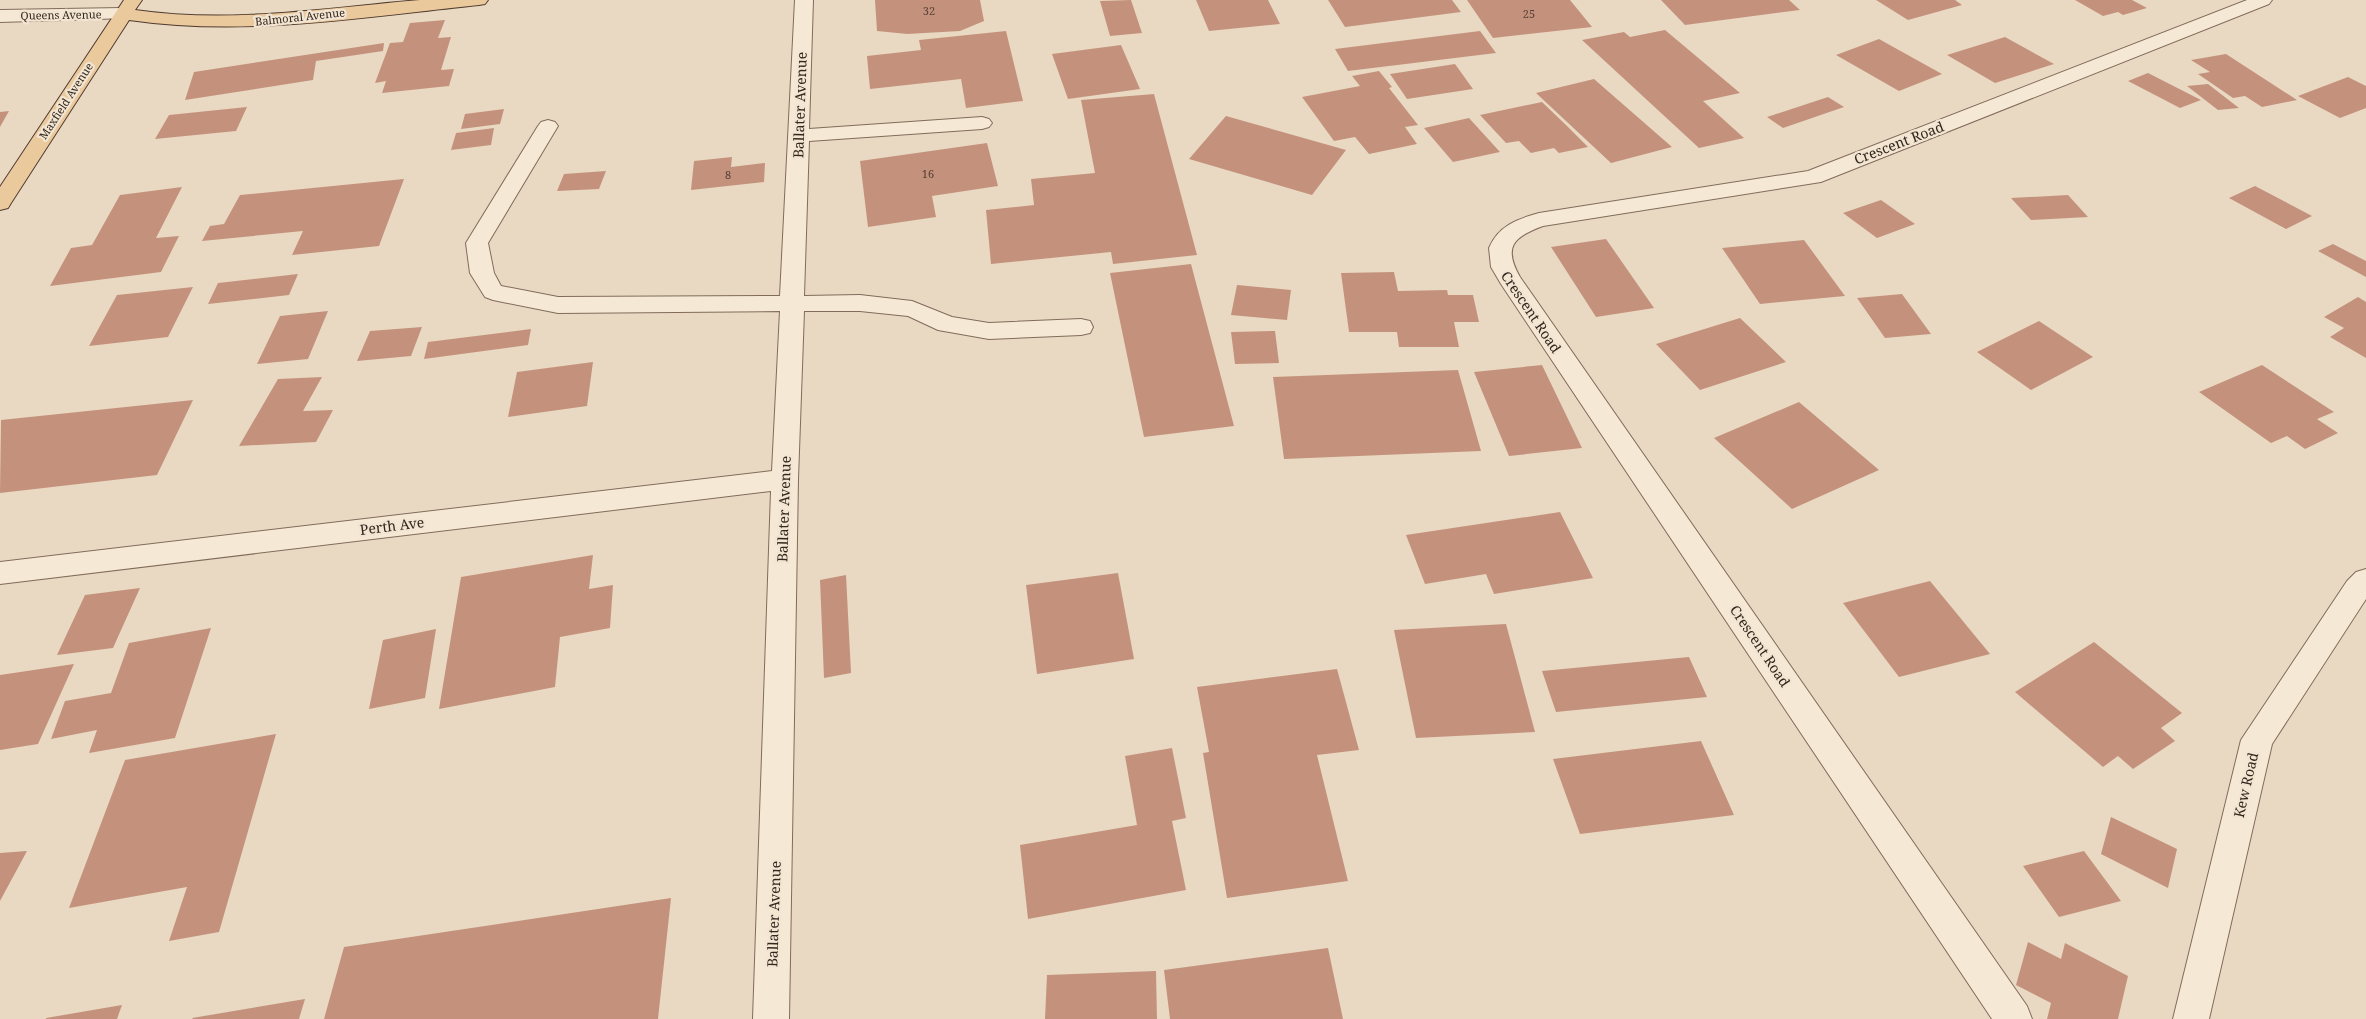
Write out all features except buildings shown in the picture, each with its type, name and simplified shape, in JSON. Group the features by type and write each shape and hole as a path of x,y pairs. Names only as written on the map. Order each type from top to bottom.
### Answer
{"main road":[{"name":"Balmoral Avenue","path":"127,7 164,20 249,22 479,0"},
{"name":"Maxfield Avenue","path":"0,203 127,7"}],"street":[{"name":"Ballater Avenue","path":"771,1019 785,479 804,0"},
{"name":"Crescent Road","path":"2014,1019 1509,280 1500,264 1499,249 1505,236 1520,226 1539,220 1813,177 2263,0"},
{"name":"Queens Avenue","path":"0,16 127,7"},
{"path":"799,136 982,123"},
{"path":"548,126 477,243 482,273 493,292 558,305 791,305 860,303 912,309 947,324 989,331 1081,327"},
{"name":"Perth Ave","path":"0,573 785,479"},
{"name":"Kew Road","path":"2191,1019 2257,740 2356,590 2366,580"}]}
